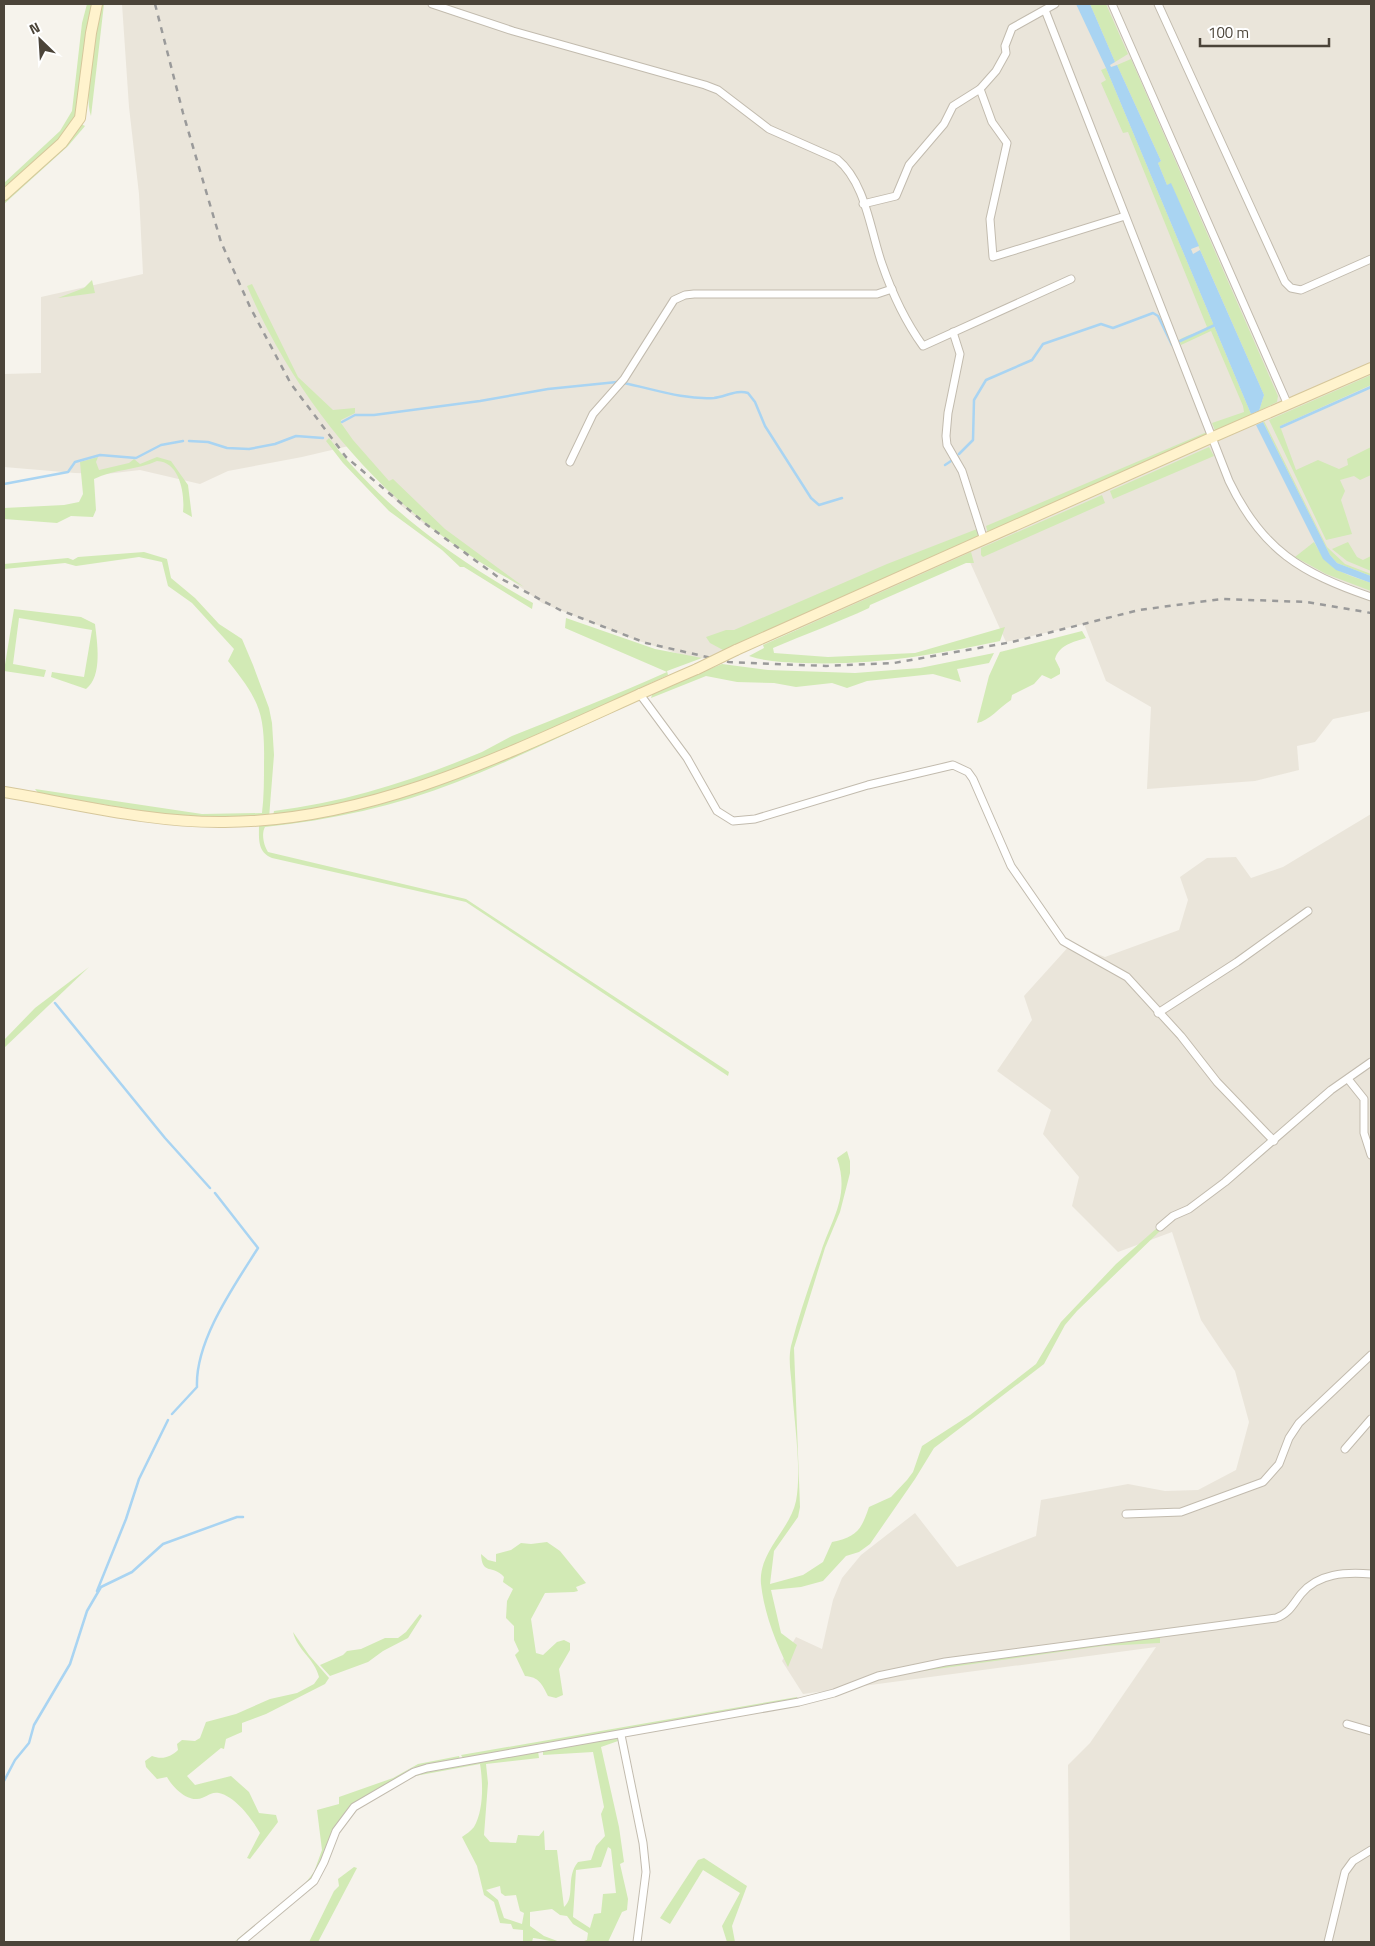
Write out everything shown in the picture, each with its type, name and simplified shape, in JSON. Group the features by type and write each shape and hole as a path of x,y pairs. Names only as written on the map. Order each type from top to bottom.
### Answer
{"main road":[{"path":"4,195 62,143 80,118 91,33 97,4"},
{"path":"4,792 157,818 225,822 272,821 297,817 349,807 431,783 697,668 1371,368"}],"street":[{"path":"432,4 513,31 718,90 769,129 837,159 852,176 863,204 882,266 907,324 922,346 1071,278"},
{"path":"863,204 896,196 909,165 944,124 953,106 980,89 996,71 1006,53 1005,46 1012,28 1055,4"},
{"path":"1112,4 1288,405"},
{"path":"1158,4 1285,282 1291,288 1301,290 1371,259"},
{"path":"1045,10 1230,481 1245,511 1283,555 1324,580 1371,597"},
{"path":"980,89 992,122 1007,143 990,219 993,257 1125,216"},
{"path":"570,462 593,414 619,386 674,300 694,294 877,294 892,289"},
{"path":"953,332 960,354 948,413 947,445 962,470 984,540"},
{"path":"639,693 688,758 717,811 733,821 755,819 868,785 939,768 953,765 961,768 973,778 1011,866 1063,941 1118,970 1127,977 1181,1036 1217,1082 1274,1141"},
{"path":"1158,1013 1237,962 1308,911"},
{"path":"1160,1227 1173,1216 1189,1209 1225,1182 1332,1090 1371,1062"},
{"path":"1348,1079 1364,1099 1364,1133 1371,1155"},
{"path":"1126,1514 1181,1512 1263,1482 1279,1464 1289,1438 1299,1423 1371,1355"},
{"path":"1345,1449 1371,1419"},
{"path":"241,1942 314,1881 324,1862 336,1830 345,1816 363,1801 414,1772 426,1768 799,1702 834,1693 878,1676 945,1662 1276,1618 1290,1610 1304,1591 1316,1580 1346,1574 1371,1574"},
{"path":"1347,1724 1371,1731"},
{"path":"621,1735 643,1843 646,1872 637,1942"},
{"path":"1328,1942 1345,1872 1353,1861 1371,1850"}],"shaded area":[{"path":"122,4 1371,4 1371,711 1333,719 1315,742 1297,746 1299,770 1255,781 1147,789 1151,707 1106,681 1084,624 1006,642 969,560 739,653 715,660 685,656 633,639 542,603 470,550 427,526 399,504 369,470 353,445 228,471 200,484 140,470 106,474 4,467 4,374 41,373 41,297 143,274 139,194 129,107"},
{"path":"1371,814 1371,1942 1070,1942 1068,1765 1090,1743 1156,1647 803,1694 782,1661 796,1637 822,1649 833,1600 842,1578 861,1555 915,1513 957,1567 1036,1536 1041,1500 1128,1484 1165,1491 1198,1490 1236,1470 1249,1422 1235,1371 1201,1320 1172,1232 1118,1252 1072,1206 1079,1177 1043,1134 1051,1110 997,1071 1032,1020 1024,996 1071,944 1105,957 1179,930 1188,900 1180,877 1207,858 1236,857 1251,878 1283,867"}],"green space":[{"path":"87,4 92,4 79,108 72,128 4,190 4,183 60,131 72,111 82,23"},
{"path":"101,4 104,4 91,116 88,92 89,77"},
{"path":"1090,4 1106,4 1128,54 1115,62"},
{"path":"1131,59 1278,396 1277,402 1259,411 1264,395 1171,184 1167,185 1158,163 1161,161 1117,65"},
{"path":"1106,68 1251,414 1251,418 1216,433 1212,423 1244,412 1243,406 1211,331 1181,345 1179,340 1207,327 1128,132 1123,133 1101,83 1106,80 1101,70"},
{"path":"81,124 85,126 68,146 4,204 4,199"},
{"path":"92,280 95,293 58,298 84,288"},
{"path":"252,284 298,377 333,410 355,408 355,413 341,420 341,423 353,440 389,481 393,479 445,529 524,587 478,561 436,531 396,498 359,461 326,421 296,378 270,333 247,286"},
{"path":"1371,375 1371,385 1280,426 1296,470 1318,460 1339,469 1348,465 1347,459 1371,447 1371,475 1360,480 1354,476 1340,480 1345,491 1341,500 1352,534 1326,540 1269,420"},
{"path":"1264,421 1327,547 1345,564 1371,574 1371,576 1337,563 1330,555"},
{"path":"1207,432 1209,436 988,534 986,526"},
{"path":"329,438 373,487 422,531 449,551 533,603 532,609 464,567 460,567 442,550 389,511 343,463 326,441"},
{"path":"1209,447 1214,456 1113,499 1110,491"},
{"path":"98,457 96,462 99,470 129,463 134,459 140,464 157,457 171,461 188,485 192,517 183,512 182,488 176,473 165,463 157,461 109,473 94,479 96,510 93,517 71,516 57,523 4,519 4,508 64,505 79,502 83,494 80,462"},
{"path":"1102,495 1105,503 983,557 981,555 981,548"},
{"path":"977,529 980,538 723,650 710,643 706,637 726,630 734,630 887,564"},
{"path":"1314,542 1325,560 1337,570 1371,583 1371,591 1326,574 1295,557"},
{"path":"1348,542 1357,557 1363,560 1371,556 1371,571 1347,561 1332,549"},
{"path":"144,552 167,559 171,578 195,598 219,624 242,639 269,708 272,723 274,755 269,818 218,819 168,815 39,794 35,789 202,814 262,813 264,746 258,708 247,686 228,661 234,649 192,603 168,586 162,562 139,557 76,566 65,563 4,569 4,564 68,558 73,560 78,557"},
{"path":"971,552 974,563 966,563 870,605 869,608 773,648 774,653 828,657 915,653 1005,627 1000,641 926,655 852,663 782,662 749,656 764,648 763,645"},
{"path":"14,609 81,617 95,624 98,649 97,667 95,676 86,689 51,677 52,672 84,677 92,630 19,618 13,664 46,670 44,677 4,671"},
{"path":"566,618 655,649 702,658 667,671 668,675 555,728 439,776 378,795 273,816 274,811 354,796 431,772 482,752 512,736 667,672 565,628"},
{"path":"1082,631 1086,638 1063,647 1057,654 1055,659 1060,669 1060,674 1051,679 1042,675 1034,684 1012,695 1011,700 990,717 977,723 989,676 1000,652"},
{"path":"994,653 989,663 957,669 961,682 933,674 867,681 847,688 832,683 796,687 774,683 737,682 706,676 651,698 653,692 722,664 768,670 855,673 920,668"},
{"path":"631,704 501,764 434,791 363,811 265,827 263,833 264,843 268,852 466,899 729,1072 728,1076 466,902 272,858 261,848 259,824 376,804 419,792 620,705"},
{"path":"89,967 4,1048 4,1040 35,1008"},
{"path":"847,1151 850,1161 850,1173 840,1212 825,1248 794,1348 800,1507 798,1517 774,1551 770,1584 803,1575 823,1562 832,1542 847,1538 856,1532 863,1522 869,1507 891,1497 907,1480 913,1472 922,1446 970,1415 1036,1364 1061,1322 1116,1264 1157,1228 1160,1231 1077,1311 1065,1325 1044,1364 934,1448 870,1544 859,1552 846,1556 823,1581 801,1587 771,1590 781,1633 797,1645 788,1667 767,1616 762,1595 761,1572 769,1551 793,1512 796,1501 798,1460 790,1351 805,1299 841,1195 842,1184 837,1158"},
{"path":"547,1542 560,1551 586,1583 576,1587 578,1591 574,1592 545,1593 531,1619 536,1653 543,1655 557,1642 564,1640 570,1643 570,1650 559,1669 563,1695 556,1698 548,1696 537,1680 525,1676 515,1655 519,1651 514,1640 514,1626 506,1618 507,1601 513,1589 503,1582 504,1577 500,1573 483,1565 481,1554 488,1560 496,1562 496,1554 511,1550 521,1543"},
{"path":"420,1614 422,1616 408,1638 383,1651 368,1662 330,1676 320,1665 343,1655 347,1651 361,1649 385,1638 398,1638 406,1632"},
{"path":"293,1632 309,1655 329,1678 325,1684 266,1714 242,1723 242,1732 226,1739 224,1749 221,1748 187,1776 195,1785 231,1776 249,1792 259,1813 276,1815 278,1822 250,1859 247,1858 260,1833 248,1815 237,1804 219,1793 213,1793 200,1799 192,1799 176,1788 167,1777 157,1779 146,1767 145,1761 152,1756 163,1758 172,1754 178,1750 177,1744 182,1740 195,1741 200,1738 206,1722 236,1714 270,1699 297,1693 314,1684 319,1677 317,1671 298,1644"},
{"path":"1160,1636 1160,1643 1103,1646 879,1677 945,1664"},
{"path":"797,1697 797,1701 463,1758 461,1755"},
{"path":"617,1738 618,1741 601,1747 619,1827 624,1862 620,1864 628,1899 627,1910 622,1912 608,1942 581,1942 587,1940 588,1933 573,1924 567,1916 560,1915 552,1909 530,1912 530,1926 544,1936 560,1942 533,1938 532,1942 523,1942 523,1930 513,1929 511,1924 500,1923 494,1902 484,1895 477,1866 462,1837 474,1827 480,1813 482,1779 480,1764 415,1776 415,1773 538,1751 539,1758 486,1764 488,1783 484,1835 490,1842 516,1843 518,1835 539,1836 544,1830 545,1850 557,1850 564,1907 568,1903 574,1868 578,1862 591,1860 596,1846 605,1836 601,1814 604,1807 593,1752 543,1755 543,1750","holes":["608,1847 611,1849 616,1893 603,1894 601,1913 594,1914 590,1928 573,1917 576,1870 601,1867","500,1886 501,1893 505,1896 516,1895 520,1911 524,1913 522,1924 504,1918 498,1900 486,1890"]},
{"path":"459,1756 460,1759 412,1768 349,1808 332,1832 315,1875 309,1882 242,1938 234,1942 304,1885 314,1872 322,1850 317,1810 339,1804 339,1797 393,1778 418,1764"},
{"path":"704,1858 747,1886 732,1926 735,1942 727,1942 722,1926 740,1893 703,1870 670,1924 660,1918 698,1860"},
{"path":"354,1867 357,1868 318,1942 309,1942 334,1891 339,1886 338,1879"}],"water":[{"path":"1076,4 1090,4 1115,62 1110,65 1111,67 1117,65 1161,161 1158,163 1167,185 1171,183 1199,246 1191,249 1193,254 1200,250 1264,395 1259,411 1251,414 1106,68"},
{"path":"1263,422 1330,555 1337,563 1371,576 1371,583 1336,570 1323,559 1256,425"}],"waterway":[{"path":"959,454 973,440 974,400 986,380 1032,360 1043,344 1101,324 1113,328 1153,313 1158,316 1172,345"},
{"path":"1180,341 1215,325"},
{"path":"342,422 355,415 374,415 480,401 548,389 617,382"},
{"path":"624,383 669,394 703,398 748,393 755,402 765,426 811,498 819,505 842,498"},
{"path":"1281,427 1371,387"},
{"path":"189,441 208,442 227,448 249,449 275,444 296,436 323,438"},
{"path":"4,484 68,472 75,462 100,455 136,458 161,445 183,441"},
{"path":"945,465 951,461"},
{"path":"55,1003 165,1138 210,1188"},
{"path":"172,1414 197,1387 198,1369 209,1333 218,1314 258,1248 215,1193"},
{"path":"97,1591 126,1519 139,1479 168,1420"},
{"path":"4,1781 15,1760 29,1743 34,1725 70,1664 87,1611 101,1587 132,1572 163,1544 237,1517 243,1517"}],"railway":[{"path":"155,4 183,113 221,242 250,307 291,384 346,457 427,525 498,577 560,610 646,643 729,662 826,666 894,663 1012,642 1139,610 1222,599 1307,602 1371,613"}]}
